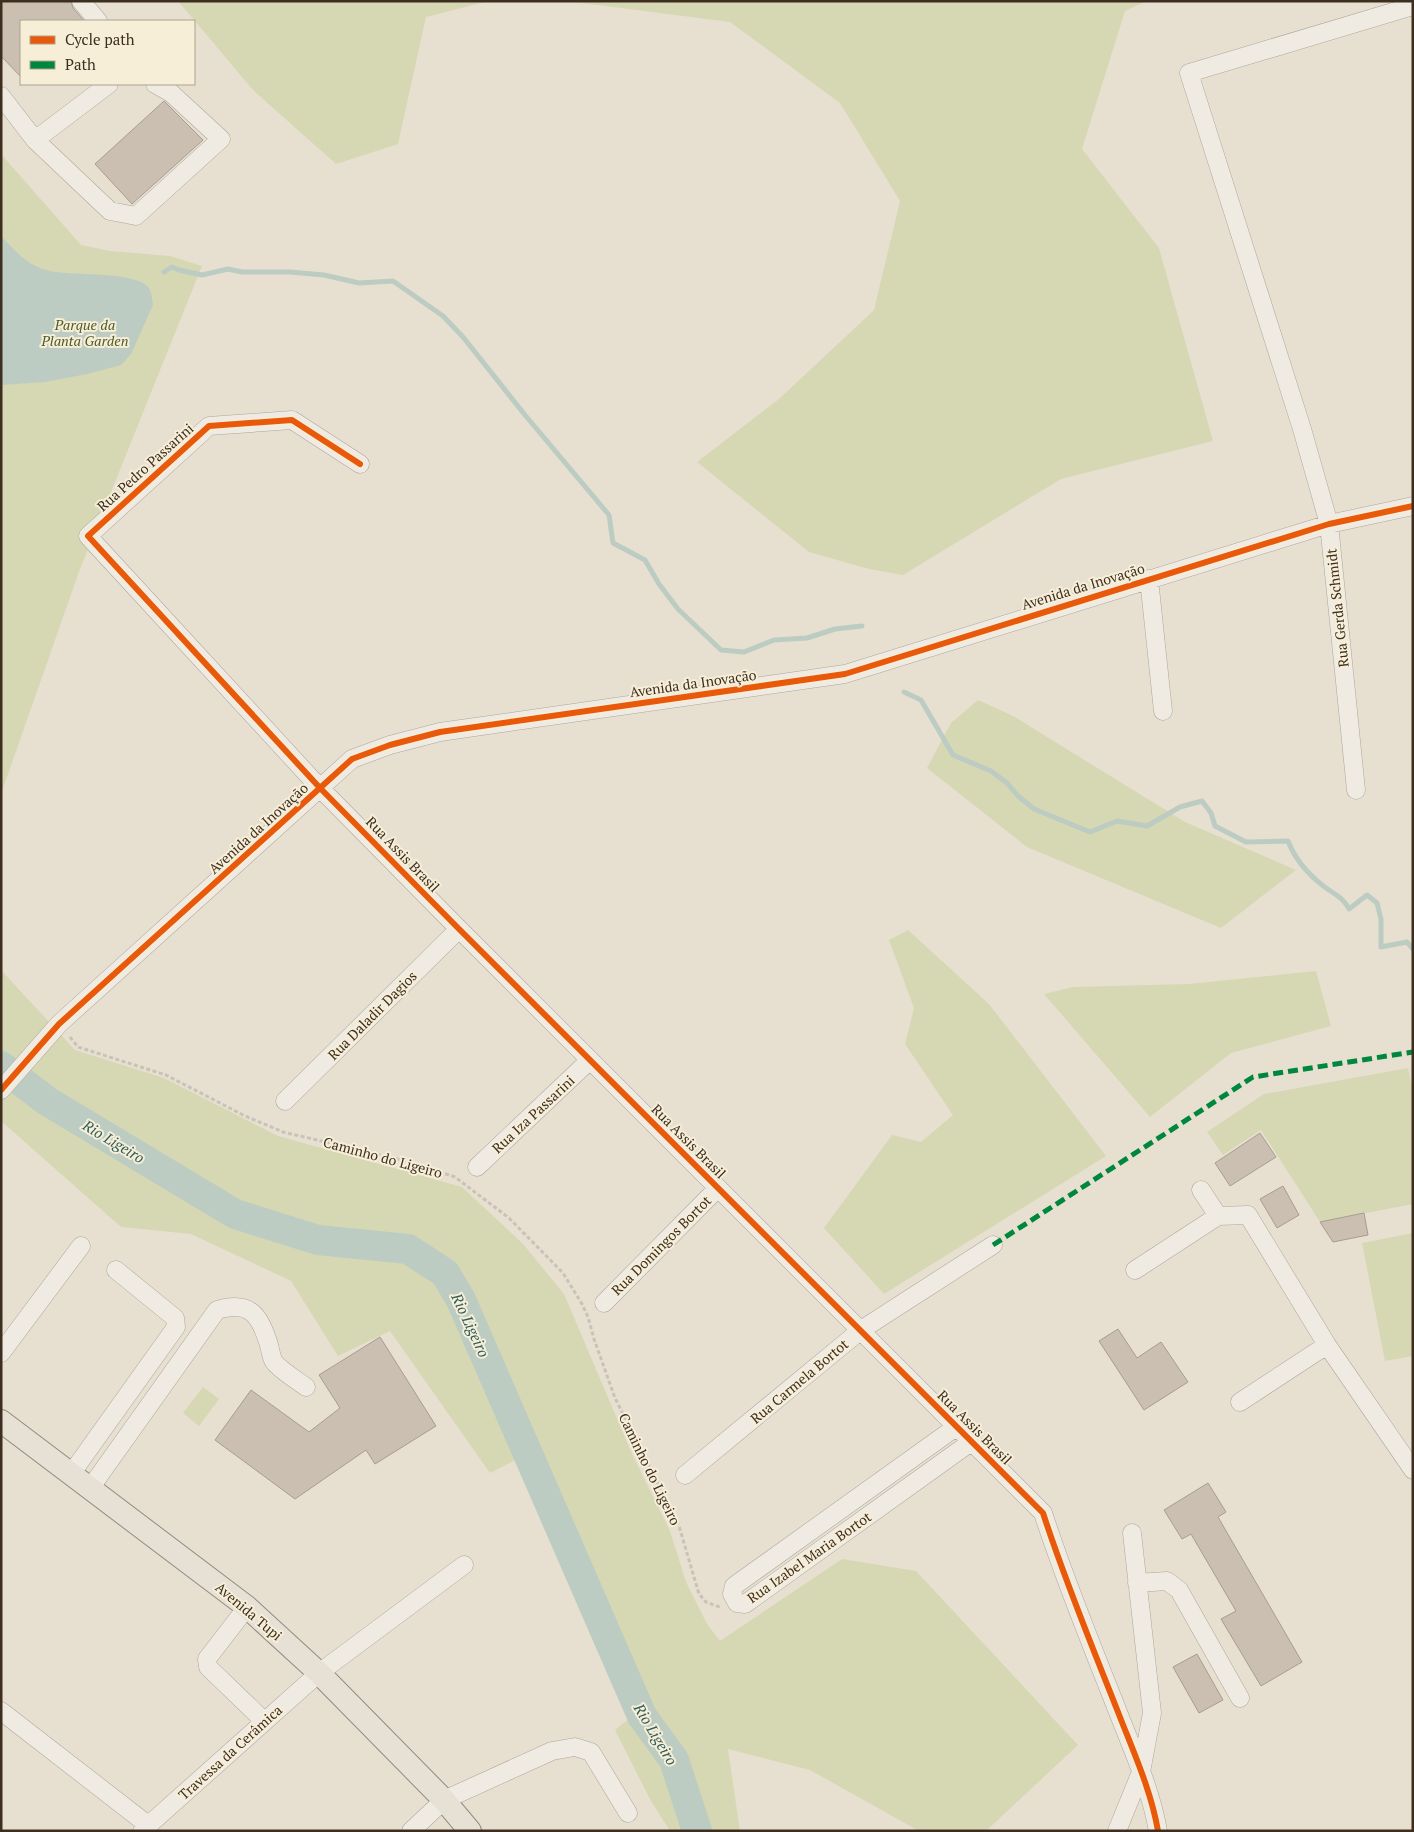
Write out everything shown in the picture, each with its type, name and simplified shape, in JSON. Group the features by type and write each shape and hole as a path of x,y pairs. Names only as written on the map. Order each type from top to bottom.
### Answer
{"main road":[{"name":"Avenida Tupi","path":"1,1420 247,1608 319,1673 444,1800 470,1831"}],"street":[{"path":"81,1 97,20"},
{"name":"Rua Gerda Schmidt","path":"1356,790 1329,524 1302,429 1189,73 1413,6"},
{"path":"35,140 108,85"},
{"path":"1,96 35,140 110,211 136,216 221,139 171,93 157,85"},
{"name":"Rua Pedro Passarini","path":"88,536 209,426 292,420 360,464"},
{"name":"Avenida da Inovação","path":"1,1090 60,1024 352,759 440,732 846,674 1329,524 1413,506"},
{"name":"Rua Assis Brasil","path":"88,536 320,788 458,929 1043,1514 1057,1556 1141,1772 1156,1816 1158,1831"},
{"path":"1149,579 1164,711"},
{"name":"Rua Daladir Dagios","path":"285,1101 458,929"},
{"name":"Rua Iza Passarini","path":"477,1168 590,1060"},
{"name":"Rua Domingos Bortot","path":"604,1303 718,1188"},
{"path":"1201,1190 1218,1216"},
{"path":"1135,1270 1218,1216 1248,1215 1327,1344 1413,1470"},
{"name":"Rua Carmela Bortot","path":"686,1475 860,1330 994,1245"},
{"path":"1,1353 80,1246"},
{"path":"71,1474 176,1327 175,1318 116,1270"},
{"path":"91,1487 217,1310 230,1306 252,1311 259,1318 265,1331 274,1361 306,1387"},
{"path":"1240,1402 1327,1344"},
{"name":"Rua Izabel Maria Bortot","path":"956,1427 734,1586 732,1594 737,1603 745,1604 971,1442"},
{"name":"Rua Assis Brasil","path":"1132,1533 1152,1713 1141,1772"},
{"name":"Travessa da Cerâmica","path":"145,1828 319,1673 464,1566"},
{"path":"1137,1582 1167,1581 1179,1590 1240,1698"},
{"path":"247,1608 207,1659 208,1667 264,1721"},
{"path":"1,1711 145,1828"},
{"path":"411,1831 444,1800 552,1751 576,1747 591,1752 628,1813"},
{"path":"1117,1831 1141,1772"}],"green space":[{"path":"178,1 489,1 426,17 398,144 336,164 253,90"},
{"path":"566,1 1147,1 1125,11 1082,149 1159,248 1213,441 1061,479 903,575 869,569 809,552 697,462 779,399 874,310 900,201 840,103 730,22"},
{"name":"Parque da Planta Garden","path":"1,154 81,245 110,251 170,256 202,266 80,569 1,794"},
{"path":"978,700 1013,716 1185,822 1296,870 1221,928 1027,847 927,768 951,723"},
{"path":"908,930 989,1004 1106,1156 884,1294 824,1228 892,1135 921,1142 953,1115 905,1044 914,1008 889,940"},
{"path":"1,970 75,1050 164,1078 278,1136 462,1187 523,1244 564,1294 632,1454 670,1531 686,1582 707,1624 720,1641 842,1559 916,1571 1078,1745 986,1831 919,1831 810,1770 728,1749 740,1831 670,1831 651,1801 615,1730 635,1714 521,1457 490,1473 390,1331 338,1356 291,1281 191,1234 121,1227 1,1121"},
{"path":"1316,971 1331,1026 1231,1053 1150,1117 1044,994 1073,987 1189,984"},
{"path":"1408,1068 1413,1092 1413,1204 1320,1222 1261,1130 1223,1155 1207,1132 1264,1094"},
{"path":"1413,1233 1413,1356 1385,1361 1362,1243"},
{"path":"203,1387 219,1399 199,1426 183,1413"}],"shaded area":[{"path":"1,236 21,256 39,268 56,272 129,278 148,287 153,305 131,354 121,365 45,382 1,385"}],"building":[{"path":"1,1 71,1 73,8 83,20 20,20 20,76 1,56"},
{"path":"164,101 203,140 132,204 95,164"},
{"path":"1260,1133 1276,1157 1230,1186 1215,1163"},
{"path":"1283,1186 1299,1215 1277,1228 1260,1199"},
{"path":"1364,1213 1368,1235 1333,1242 1320,1222"},
{"path":"1118,1329 1137,1358 1161,1342 1188,1382 1144,1410 1099,1341"},
{"path":"380,1337 436,1426 375,1464 366,1450 295,1499 215,1440 251,1390 309,1432 340,1408 319,1375"},
{"path":"1208,1483 1226,1512 1218,1517 1302,1662 1261,1686 1221,1619 1236,1611 1191,1534 1182,1539 1164,1510"},
{"path":"1197,1654 1223,1700 1199,1713 1173,1667"}],"waterway":[{"path":"164,272 172,267 202,275 228,269 242,272 290,272 324,275 359,283 393,281 443,316 463,337 525,415 609,515 613,543 645,560 659,584 678,609 721,650 744,652 774,640 807,638 835,629 862,626"},
{"path":"904,692 921,700 953,755 991,771 1007,783 1018,796 1034,809 1090,832 1117,821 1147,826 1180,807 1202,801 1211,813 1215,826 1246,842 1288,841 1294,854 1306,871 1340,898 1349,909 1367,895 1377,903 1381,919 1381,947 1407,942 1413,949"},
{"name":"Rio Ligeiro","path":"1,1066 47,1101 235,1214 318,1240 408,1249 445,1273 461,1300 642,1716 674,1760 697,1831"}],"marked path":[{"path":"993,1245 1253,1077 1413,1052"}],"cycle path":[{"path":"360,464 292,420 209,426 88,536 320,788 1043,1513 1141,1771 1158,1831"},
{"path":"1,1090 59,1024 352,759 390,745 440,732 845,674 1329,524 1413,506"}]}
